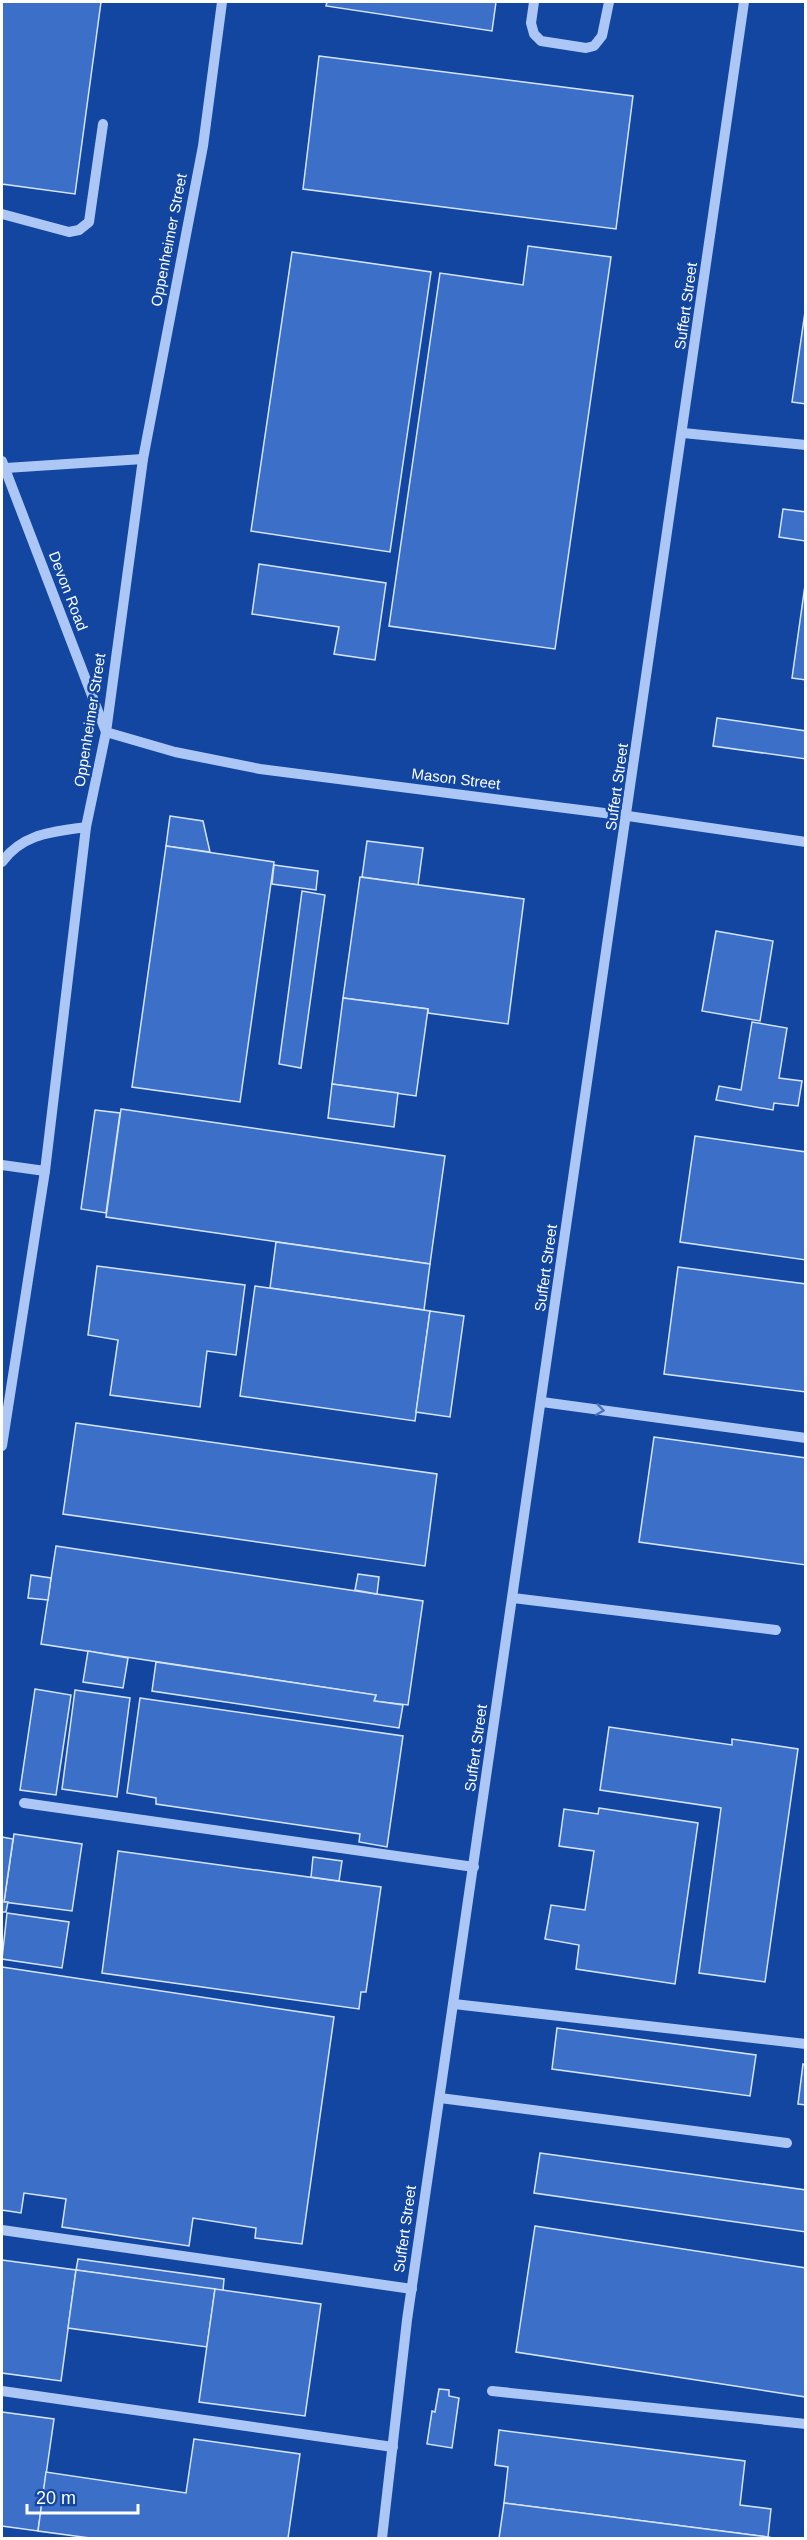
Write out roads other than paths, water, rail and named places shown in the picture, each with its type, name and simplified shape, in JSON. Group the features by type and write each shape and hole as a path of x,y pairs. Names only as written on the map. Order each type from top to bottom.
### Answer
{"street":[{"name":"Oppenheimer Street","path":"2,1446 45,1171 87,827 106,732 143,459 202,146 222,2"},
{"path":"534,2 531,24 534,34 541,41 586,48 594,46 602,36 609,2"},
{"name":"Suffert Street","path":"382,2538 412,2289 628,816 744,2"},
{"path":"2,214 69,232 79,230 89,222 103,124"},
{"path":"683,433 806,445"},
{"path":"4,465 143,459"},
{"name":"Devon Road","path":"4,465 106,732"},
{"name":"Mason Street","path":"106,732 175,752 260,769 628,816 806,842"},
{"path":"2,862 9,852 21,842 40,833 87,827"},
{"path":"2,1165 45,1171"},
{"path":"542,1402 806,1438"},
{"path":"513,1598 776,1630"},
{"path":"24,1803 474,1867"},
{"path":"454,2004 806,2044"},
{"path":"440,2098 787,2143"},
{"path":"2,2230 412,2289"},
{"path":"2,2391 393,2447"},
{"path":"492,2391 806,2424"}]}
